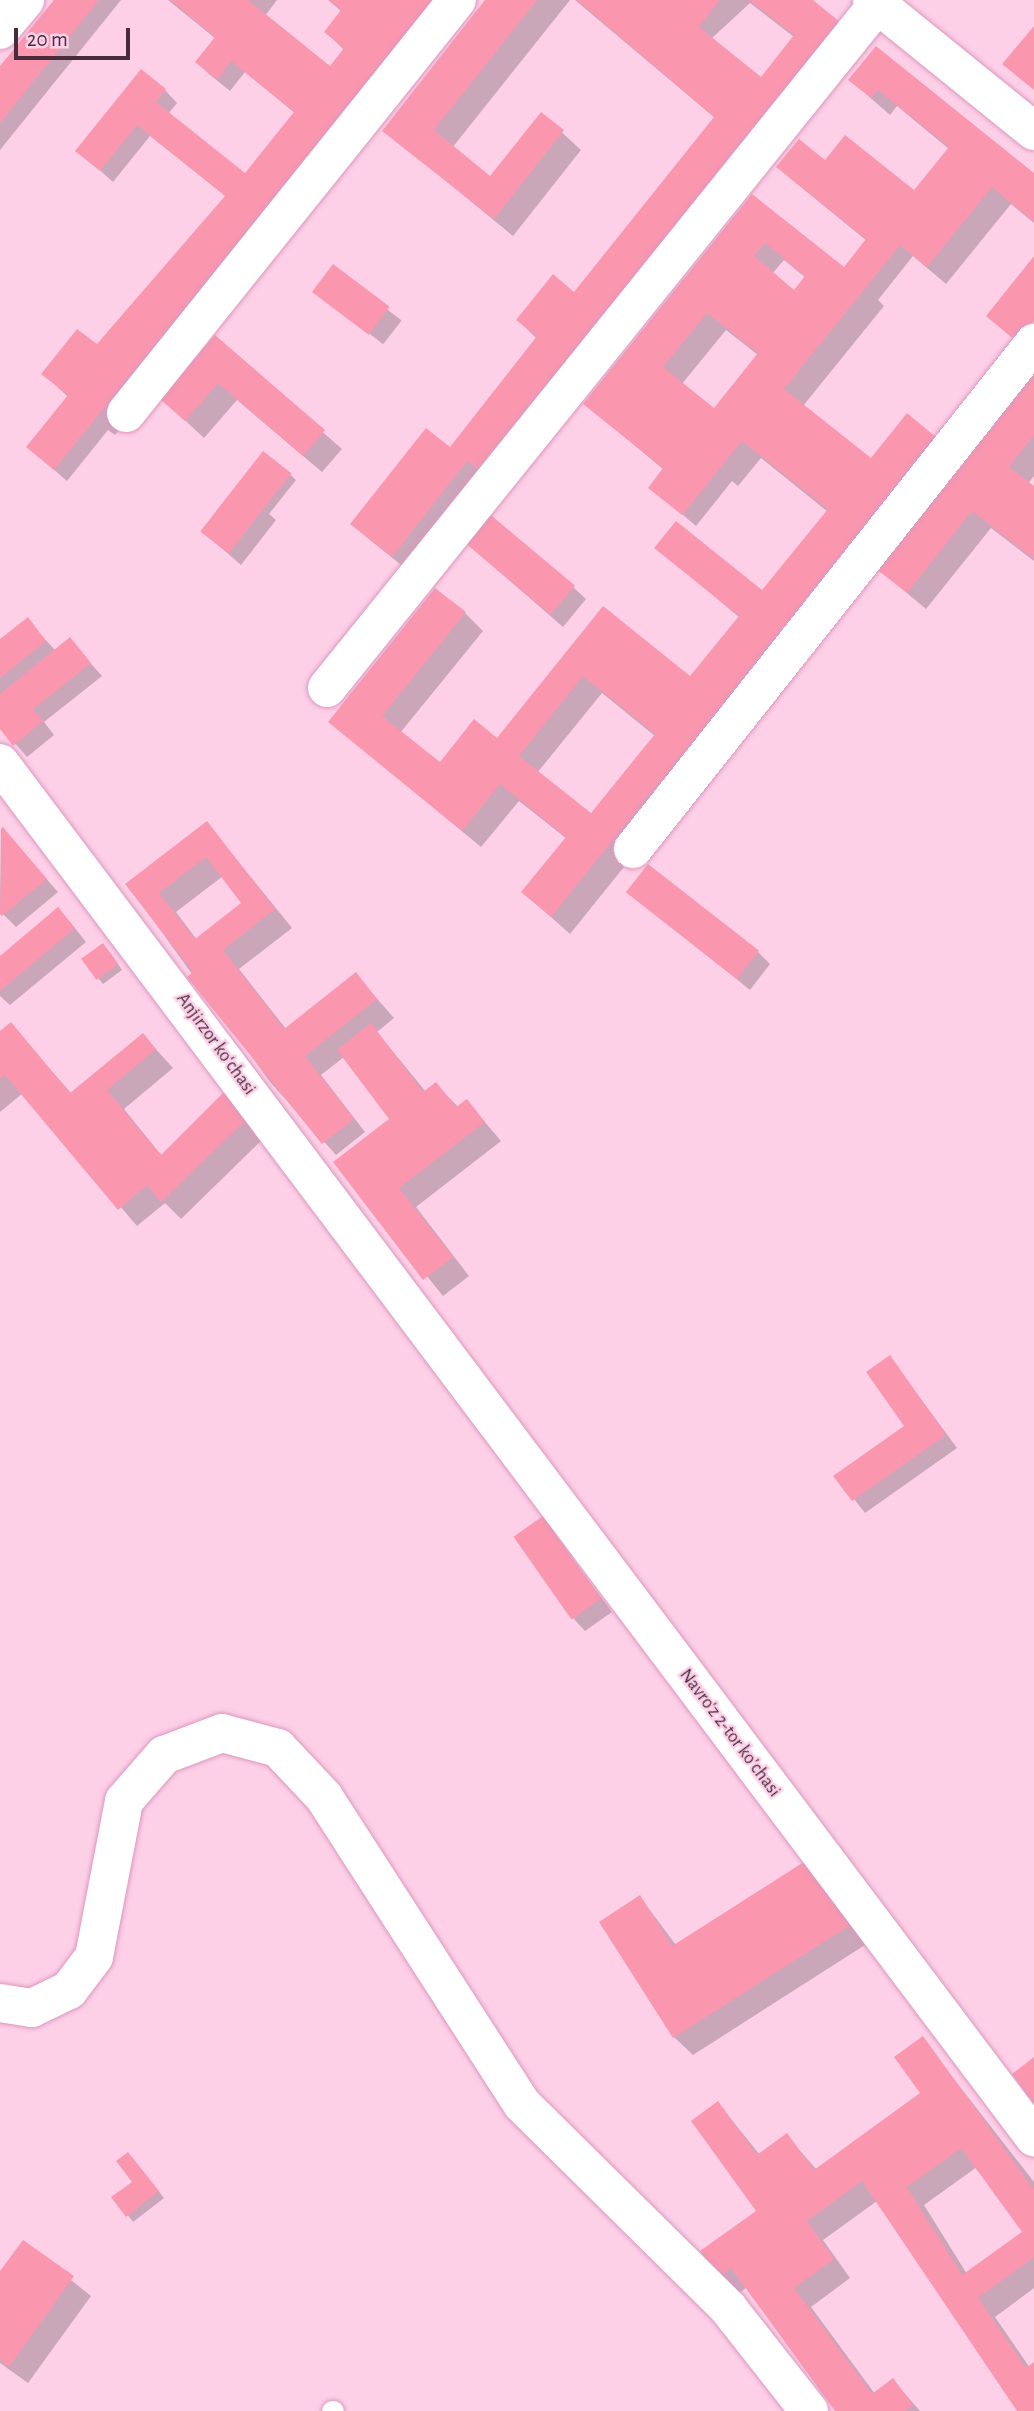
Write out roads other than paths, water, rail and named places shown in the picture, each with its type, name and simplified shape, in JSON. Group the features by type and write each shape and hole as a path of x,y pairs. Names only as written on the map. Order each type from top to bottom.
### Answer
{"street":[{"path":"0,30 25,0"},
{"path":"126,413 457,0"},
{"path":"327,688 877,1 1034,131"},
{"path":"633,849 1034,343"},
{"name":"Anjirzor koʻchasi","path":"0,763 185,1000 426,1329 1034,2137"},
{"path":"0,2003 32,2007 69,1990 94,1957 124,1801 164,1755 222,1733 278,1748 324,1797 522,2104 728,2308 809,2411"}]}
